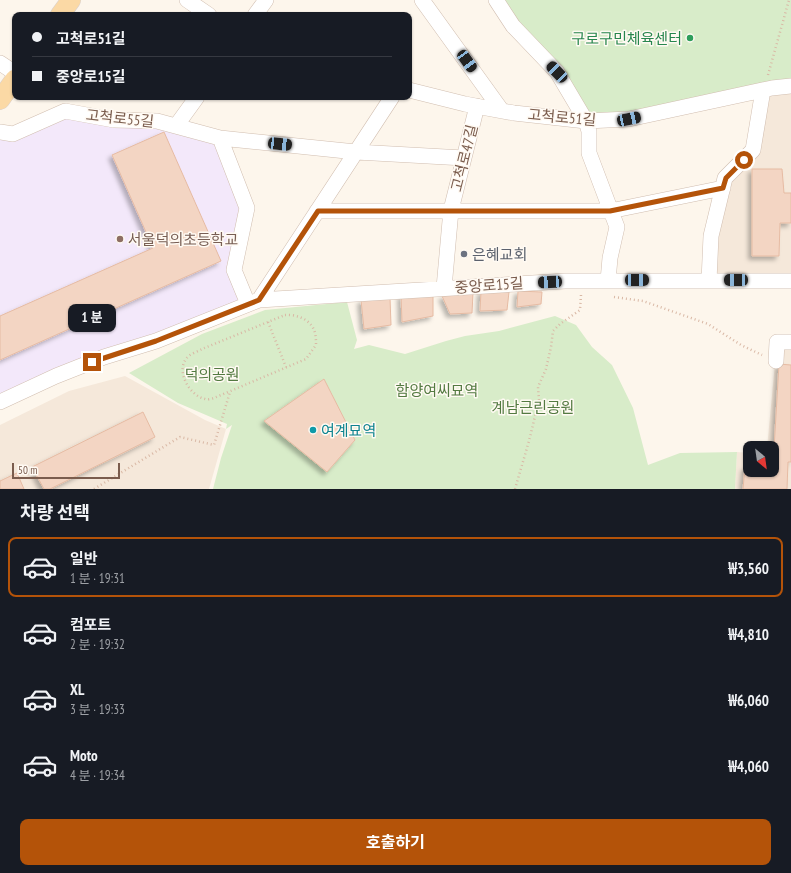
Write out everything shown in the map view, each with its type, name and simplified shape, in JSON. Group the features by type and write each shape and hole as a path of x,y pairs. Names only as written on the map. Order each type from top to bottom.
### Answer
{"main road":[{"path":"62,12 71,0"},
{"path":"0,100 12,83"}],"street":[{"path":"187,0 205,12"},
{"path":"257,12 266,0"},
{"path":"422,0 502,111"},
{"path":"496,0 513,26 557,72 586,121 589,131 589,154 617,227 610,258 608,280"},
{"path":"0,63 12,71"},
{"name":"고척로51길","path":"412,91 502,111 586,121 629,119 763,90 791,86"},
{"path":"709,280 711,236 723,188 726,178 753,150 763,90"},
{"path":"176,126 195,100"},
{"path":"220,138 247,208 234,270 254,302 318,211 390,100"},
{"name":"고척로47길","path":"444,288 451,210 477,106"},
{"name":"고척로55길","path":"0,132 13,134 65,111 114,120 157,121 220,138 356,152 464,158"},
{"name":"고척로47길","path":"318,211 610,211 723,188"},
{"name":"중앙로15길","path":"0,402 63,373 104,357 156,341 254,302 444,288 582,280 791,281"},
{"path":"776,361 777,342 791,342"}],"path":[{"path":"763,90 789,0"},
{"path":"515,489 539,400 538,387 546,369 552,347 553,331 560,324 580,310 582,280"},
{"path":"612,296 642,301 708,324 741,345 776,361"},
{"path":"291,314 302,318 308,321 315,332 316,346 306,358 214,398 205,399 190,390 183,371 185,360 189,356 202,349 268,322 291,314"},
{"path":"268,322 286,367"},
{"path":"94,489 180,437 214,445 231,391"}],"shaded area":[{"path":"791,86 791,281 709,281 725,178 753,150 763,90"},
{"name":"서울덕의초등학교","path":"65,111 220,138 247,208 234,270 248,304 0,402 0,135"},
{"path":"777,342 791,342 791,489 735,489 737,452 743,452 743,477 779,477 779,441 768,441"},
{"path":"125,376 205,420 226,429 209,489 0,489 0,425 69,391"}],"green space":[{"path":"496,0 791,0 791,86 586,121"},
{"name":"계남근린공원","path":"347,302 357,340 354,349 369,345 405,354 465,336 499,331 555,316 576,325 592,347 612,365 633,408 648,465 680,453 737,452 735,489 213,489 232,425 226,429 227,424 178,403 129,373 202,334 265,310"}],"building":[{"path":"164,132 221,261 0,360 0,316 153,248 112,155"},
{"path":"752,169 782,169 784,193 791,193 791,223 780,223 779,256 752,256"},
{"path":"481,291 509,292 507,310 480,311"},
{"path":"518,291 542,292 541,304 517,307"},
{"path":"473,293 472,313 450,314 442,296"},
{"path":"401,295 433,296 433,316 402,322"},
{"path":"390,298 391,325 364,329 361,300"},
{"path":"779,364 791,365 791,462 788,462 787,489 743,489 744,477 779,477 779,441 774,441"},
{"name":"여계묘역","path":"324,379 355,440 327,472 264,421"},
{"path":"143,412 155,437 50,489 44,489 32,467"},
{"path":"17,473 24,489 0,489 0,481"}],"place":[{"name":"구로구민체육센터","path":"690,38"},
{"name":"서울덕의초등학교","path":"120,239"},
{"name":"은혜교회","path":"464,254"},
{"name":"여계묘역","path":"313,430"}],"route":[{"path":"92,362 156,341 259,300 318,211 610,211 723,188 726,178 744,160"}],"park label":[{"name":"덕의공원","path":"212,374"},
{"name":"함양여씨묘역","path":"437,390"}]}
